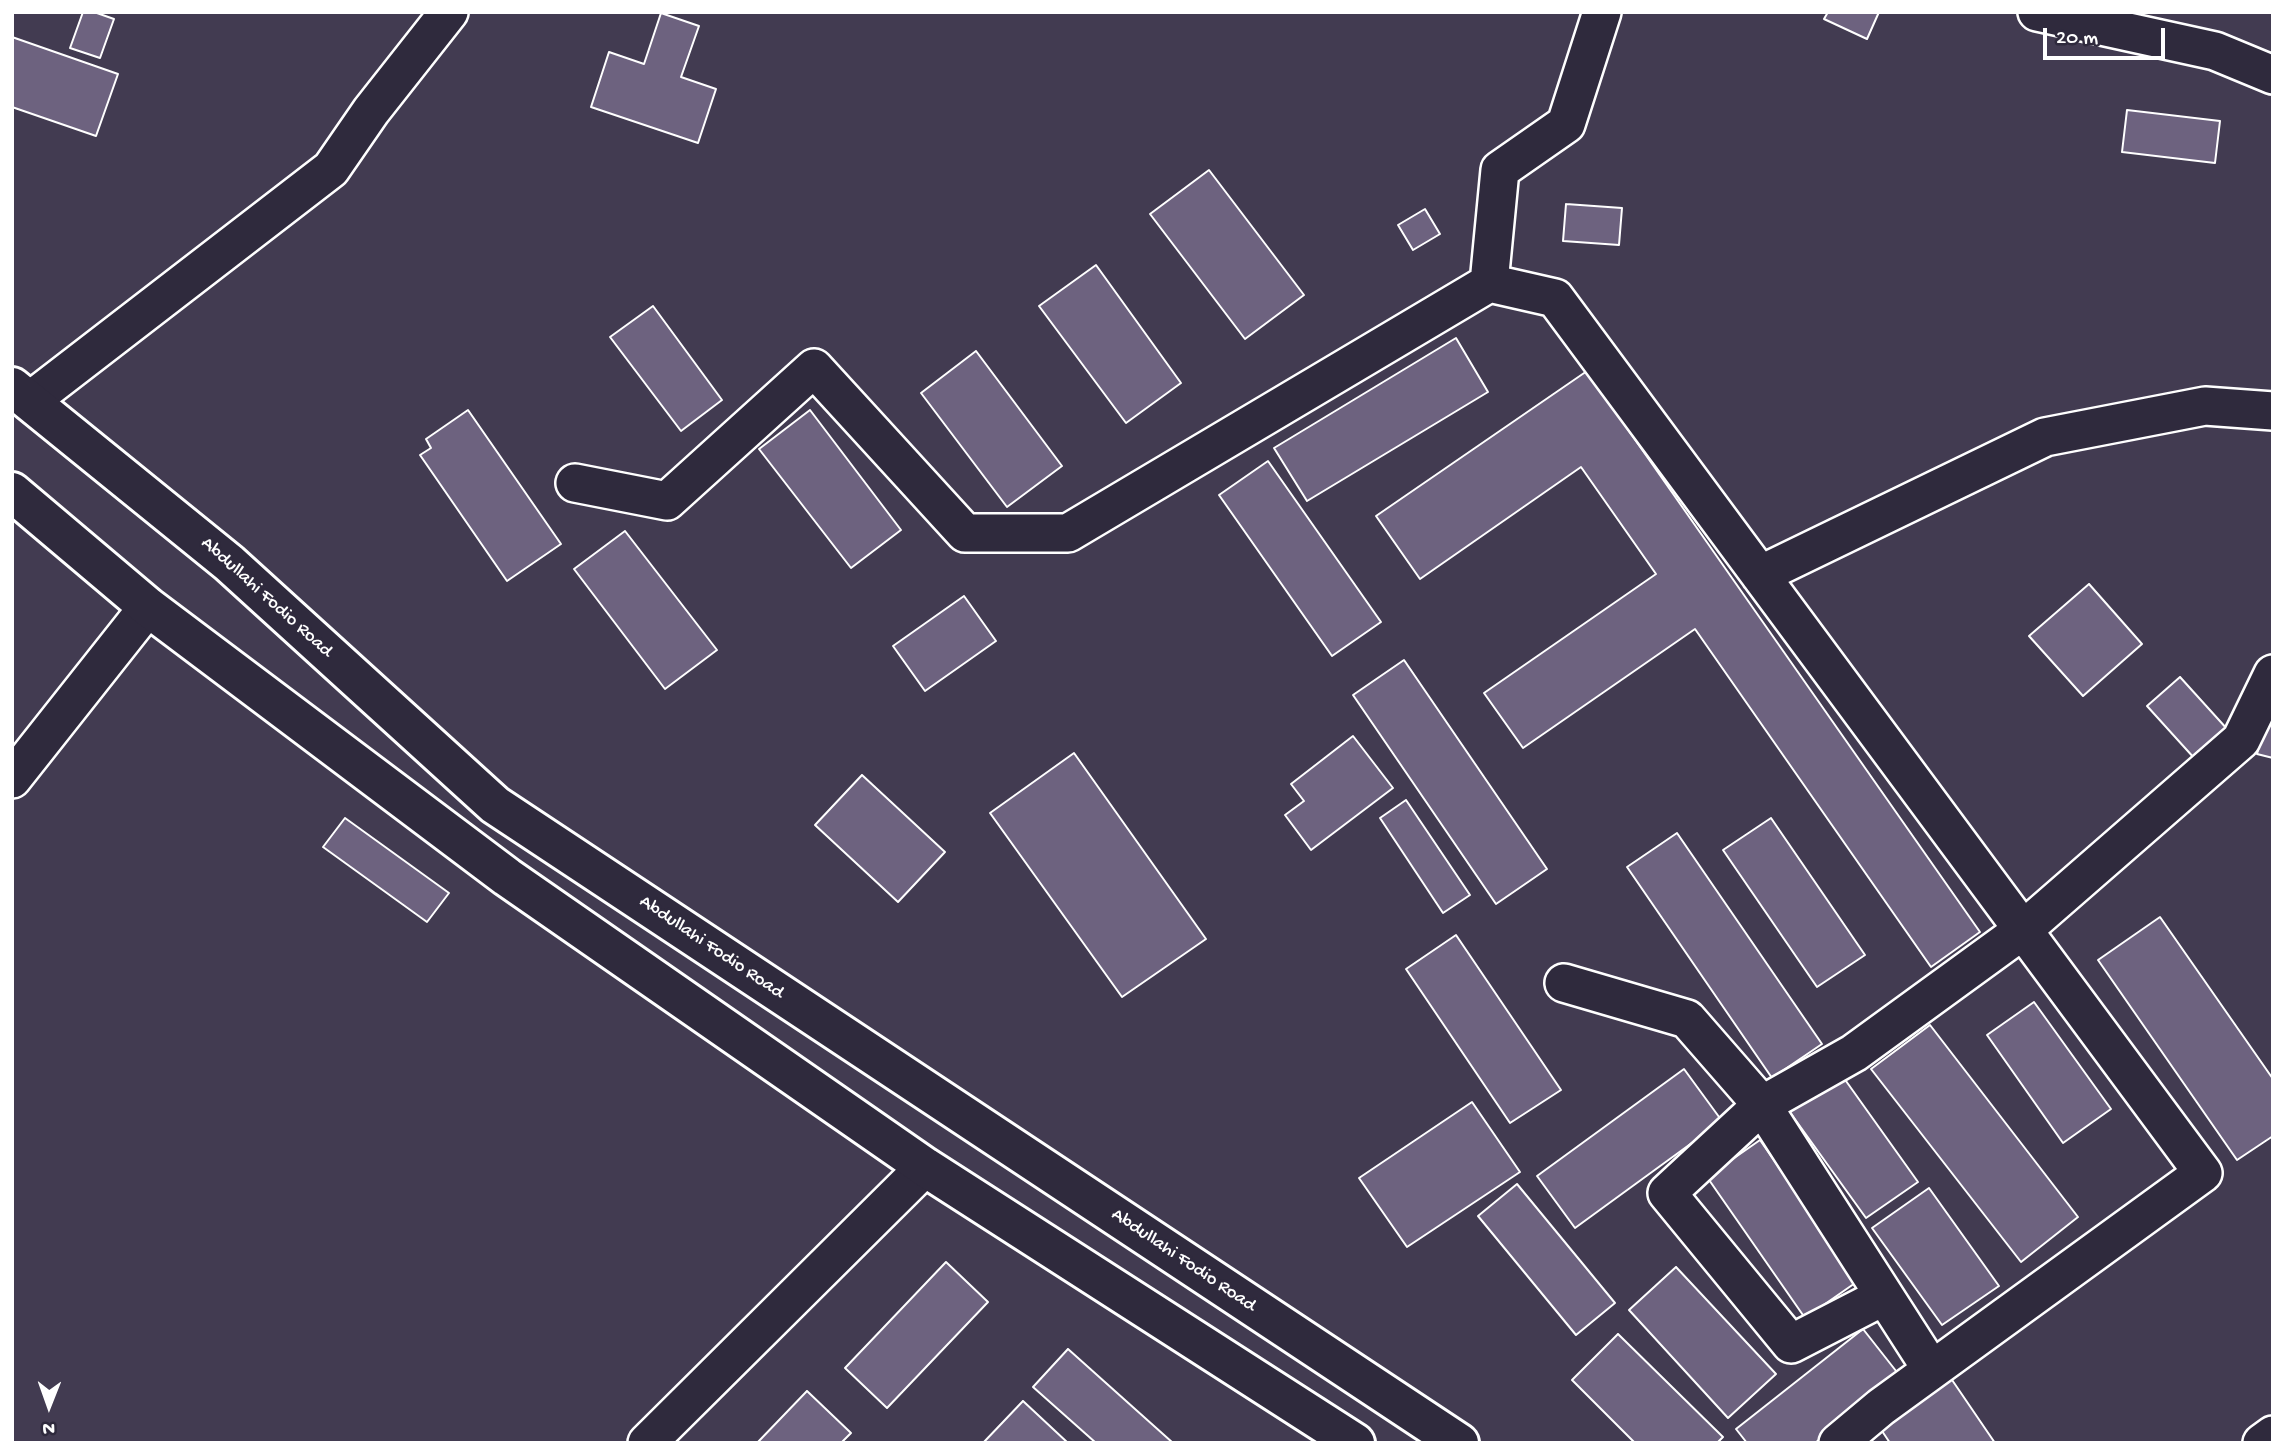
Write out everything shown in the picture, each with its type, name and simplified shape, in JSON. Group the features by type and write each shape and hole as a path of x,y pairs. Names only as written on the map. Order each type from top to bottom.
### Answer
{"main road":[{"name":"Abdullahi Fodio Road","path":"21,394 229,563 495,805 1459,1443"},
{"path":"12,492 148,607 508,877 925,1167 1355,1443"}],"street":[{"path":"21,394 331,169 371,111 449,12"},
{"path":"1489,283 1500,170 1566,124 1602,12"},
{"path":"2037,12 2215,51 2273,75"},
{"path":"575,483 667,501 814,368 965,533 1068,533 1489,283 1555,298 2203,1173 1932,1370 1838,1443"},
{"path":"1760,575 2045,437 2206,406 2273,411"},
{"path":"12,779 148,607"},
{"path":"1884,1296 1791,1344 1667,1193 1762,1105 1854,1054 2023,930 2241,740 2273,674"},
{"path":"1564,983 1688,1019 1762,1105 1932,1370"},
{"path":"647,1443 925,1167"},
{"path":"2262,1443 2273,1435"}],"building":[{"path":"83,12 94,12 114,19 100,58 70,48"},
{"path":"1828,12 1879,12 1867,39 1824,19"},
{"path":"661,13 699,26 681,77 716,89 698,143 591,107 609,52 644,64"},
{"path":"12,37 118,74 96,136 12,107"},
{"path":"2127,110 2220,121 2215,163 2122,152"},
{"path":"1209,170 1304,295 1245,339 1150,214"},
{"path":"1566,204 1622,208 1619,245 1563,241"},
{"path":"1425,209 1440,234 1413,250 1398,225"},
{"path":"1096,265 1181,383 1126,423 1039,306"},
{"path":"653,306 722,400 681,431 610,337"},
{"path":"1456,338 1488,392 1307,501 1274,448"},
{"path":"976,351 1062,466 1007,507 921,393"},
{"path":"1587,371 1980,932 1931,967 1695,629 1523,748 1484,693 1656,574 1581,467 1420,579 1376,516"},
{"path":"468,410 561,544 507,581 420,455 431,448 426,439"},
{"path":"810,410 901,530 851,568 759,449"},
{"path":"1268,461 1381,622 1332,656 1219,495"},
{"path":"625,531 717,650 665,689 574,569"},
{"path":"2089,584 2142,644 2083,696 2029,636"},
{"path":"964,596 996,641 925,691 893,646"},
{"path":"1404,660 1547,869 1496,904 1353,695"},
{"path":"2180,677 2228,730 2195,759 2147,706"},
{"path":"2273,691 2273,758 2257,754"},
{"path":"1353,736 1393,788 1311,850 1285,815 1304,801 1291,784"},
{"path":"1074,753 1206,939 1122,997 990,813"},
{"path":"862,775 945,852 898,902 815,825"},
{"path":"1406,800 1470,895 1443,913 1380,818"},
{"path":"345,818 449,893 427,922 323,847"},
{"path":"1771,818 1865,955 1817,987 1723,850"},
{"path":"1677,833 1822,1044 1772,1078 1627,867"},
{"path":"2160,917 2273,1079 2273,1136 2237,1160 2098,960"},
{"path":"1456,935 1561,1090 1510,1123 1406,969"},
{"path":"2034,1002 2111,1109 2063,1143 1987,1035"},
{"path":"1930,1025 2078,1217 2021,1262 1871,1069"},
{"path":"1684,1069 1722,1121 1575,1228 1537,1176"},
{"path":"1841,1074 1918,1182 1866,1218 1789,1111"},
{"path":"1472,1102 1520,1172 1407,1247 1359,1178"},
{"path":"1760,1140 1858,1281 1805,1318 1707,1177"},
{"path":"1517,1184 1615,1303 1576,1335 1478,1216"},
{"path":"1929,1188 1999,1286 1942,1325 1872,1228"},
{"path":"946,1262 988,1302 887,1408 845,1368"},
{"path":"1676,1267 1776,1374 1728,1418 1629,1310"},
{"path":"1863,1329 1900,1376 1815,1443 1747,1443 1736,1429"},
{"path":"1618,1334 1723,1437 1717,1443 1635,1443 1572,1380"},
{"path":"1068,1349 1173,1443 1096,1443 1033,1387"},
{"path":"1948,1374 1995,1443 1890,1443 1876,1422"},
{"path":"807,1391 851,1433 841,1443 757,1443"},
{"path":"1023,1401 1068,1443 983,1443"}]}
